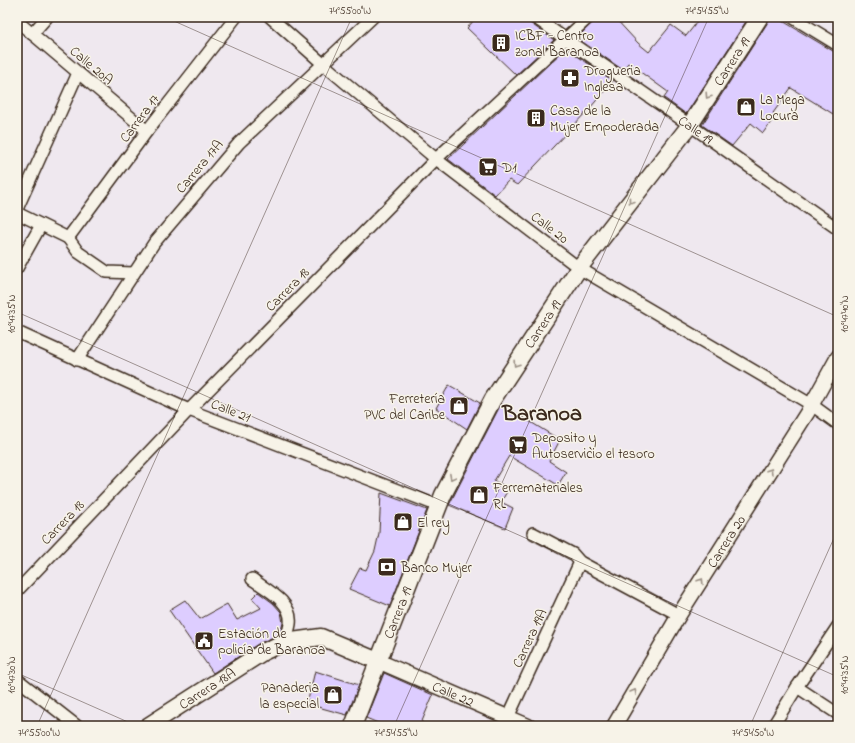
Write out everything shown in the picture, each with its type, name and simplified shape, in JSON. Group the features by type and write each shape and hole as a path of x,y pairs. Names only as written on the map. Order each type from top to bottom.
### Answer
{"main road":[{"name":"Carrera 19","path":"378,662 439,506 493,399 579,268 690,125 760,17"},
{"name":"Carrera 18A","path":"148,726 263,652 285,642 321,637 378,662"},
{"path":"353,726 378,662"}],"street":[{"path":"32,34 47,17"},
{"name":"Carrera 17","path":"68,238 147,131 236,17"},
{"name":"Calle 20","path":"270,17 322,64 436,159 579,268 812,405 838,424"},
{"name":"Carrera 17A","path":"77,360 154,243 238,143 373,17"},
{"name":"Calle 19","path":"534,17 838,229"},
{"name":"Carrera 18","path":"17,591 189,410 436,159 589,17"},
{"path":"792,17 838,45"},
{"name":"Calle 20A","path":"17,21 147,131"},
{"path":"17,209 78,73"},
{"path":"17,213 68,238 78,252 107,272 134,273"},
{"path":"17,268 41,225"},
{"name":"Calle 21","path":"17,332 189,410 439,506"},
{"name":"Carrera 20","path":"614,726 679,615 812,405 838,357"},
{"path":"533,533 573,554 580,562 679,615"},
{"name":"Carrera 19A","path":"506,722 580,562"},
{"path":"252,579 281,600 286,606 291,622 285,642"},
{"path":"773,726 838,626"},
{"name":"Calle 22","path":"378,662 506,722 528,726"},
{"path":"17,679 77,726"},
{"path":"797,687 838,714"}],"building":[{"path":"477,17 527,17 530,23 554,40 516,75 467,28"},
{"path":"598,17 614,17 638,43 649,52 671,25 686,36 699,17 749,17 686,114 664,98 668,92 628,63 623,70 577,38"},
{"path":"769,17 776,17 838,54 838,117 791,88 773,113 776,115 763,133 751,123 732,146 702,125 768,22"},
{"path":"566,48 613,81 590,108 517,185 509,180 495,195 448,159"},
{"name":"Ferretería PVC del Caribe","path":"449,385 480,403 467,429 436,408"},
{"path":"501,404 560,440 549,461 566,472 558,485 509,456 494,481 509,488 501,502 513,508 505,528 449,505"},
{"path":"381,493 427,510 390,606 349,589 360,568 366,570 375,551 379,533"},
{"path":"258,592 273,603 281,612 283,623 280,634 258,644 213,673 169,610 185,600 200,619 227,604 237,620 261,608 252,598"},
{"name":"Panaderia la especial","path":"315,671 359,685 347,715 307,704"},
{"path":"384,673 433,695 420,726 385,726 366,718"}],"place":[{"name":"ICBF - Centro zonal Baranoa","path":"501,43"},
{"name":"Drogueria Inglesa","path":"570,78"},
{"name":"La Mega Locura","path":"746,107"},
{"name":"Casa de la Mujer Empoderada","path":"536,118"},
{"name":"D1","path":"488,167"},
{"name":"Ferretería PVC del Caribe","path":"459,406"},
{"name":"Deposito y Autoservicio el tesoro","path":"518,445"},
{"name":"Ferremateriales RL","path":"479,495"},
{"name":"El rey","path":"403,522"},
{"name":"Banco Mujer","path":"387,567"},
{"name":"Estación de policía de Baranoa","path":"204,641"},
{"name":"Panaderia la especial","path":"333,695"}],"district":[{"name":"Baranoa","path":"542,412"}]}
